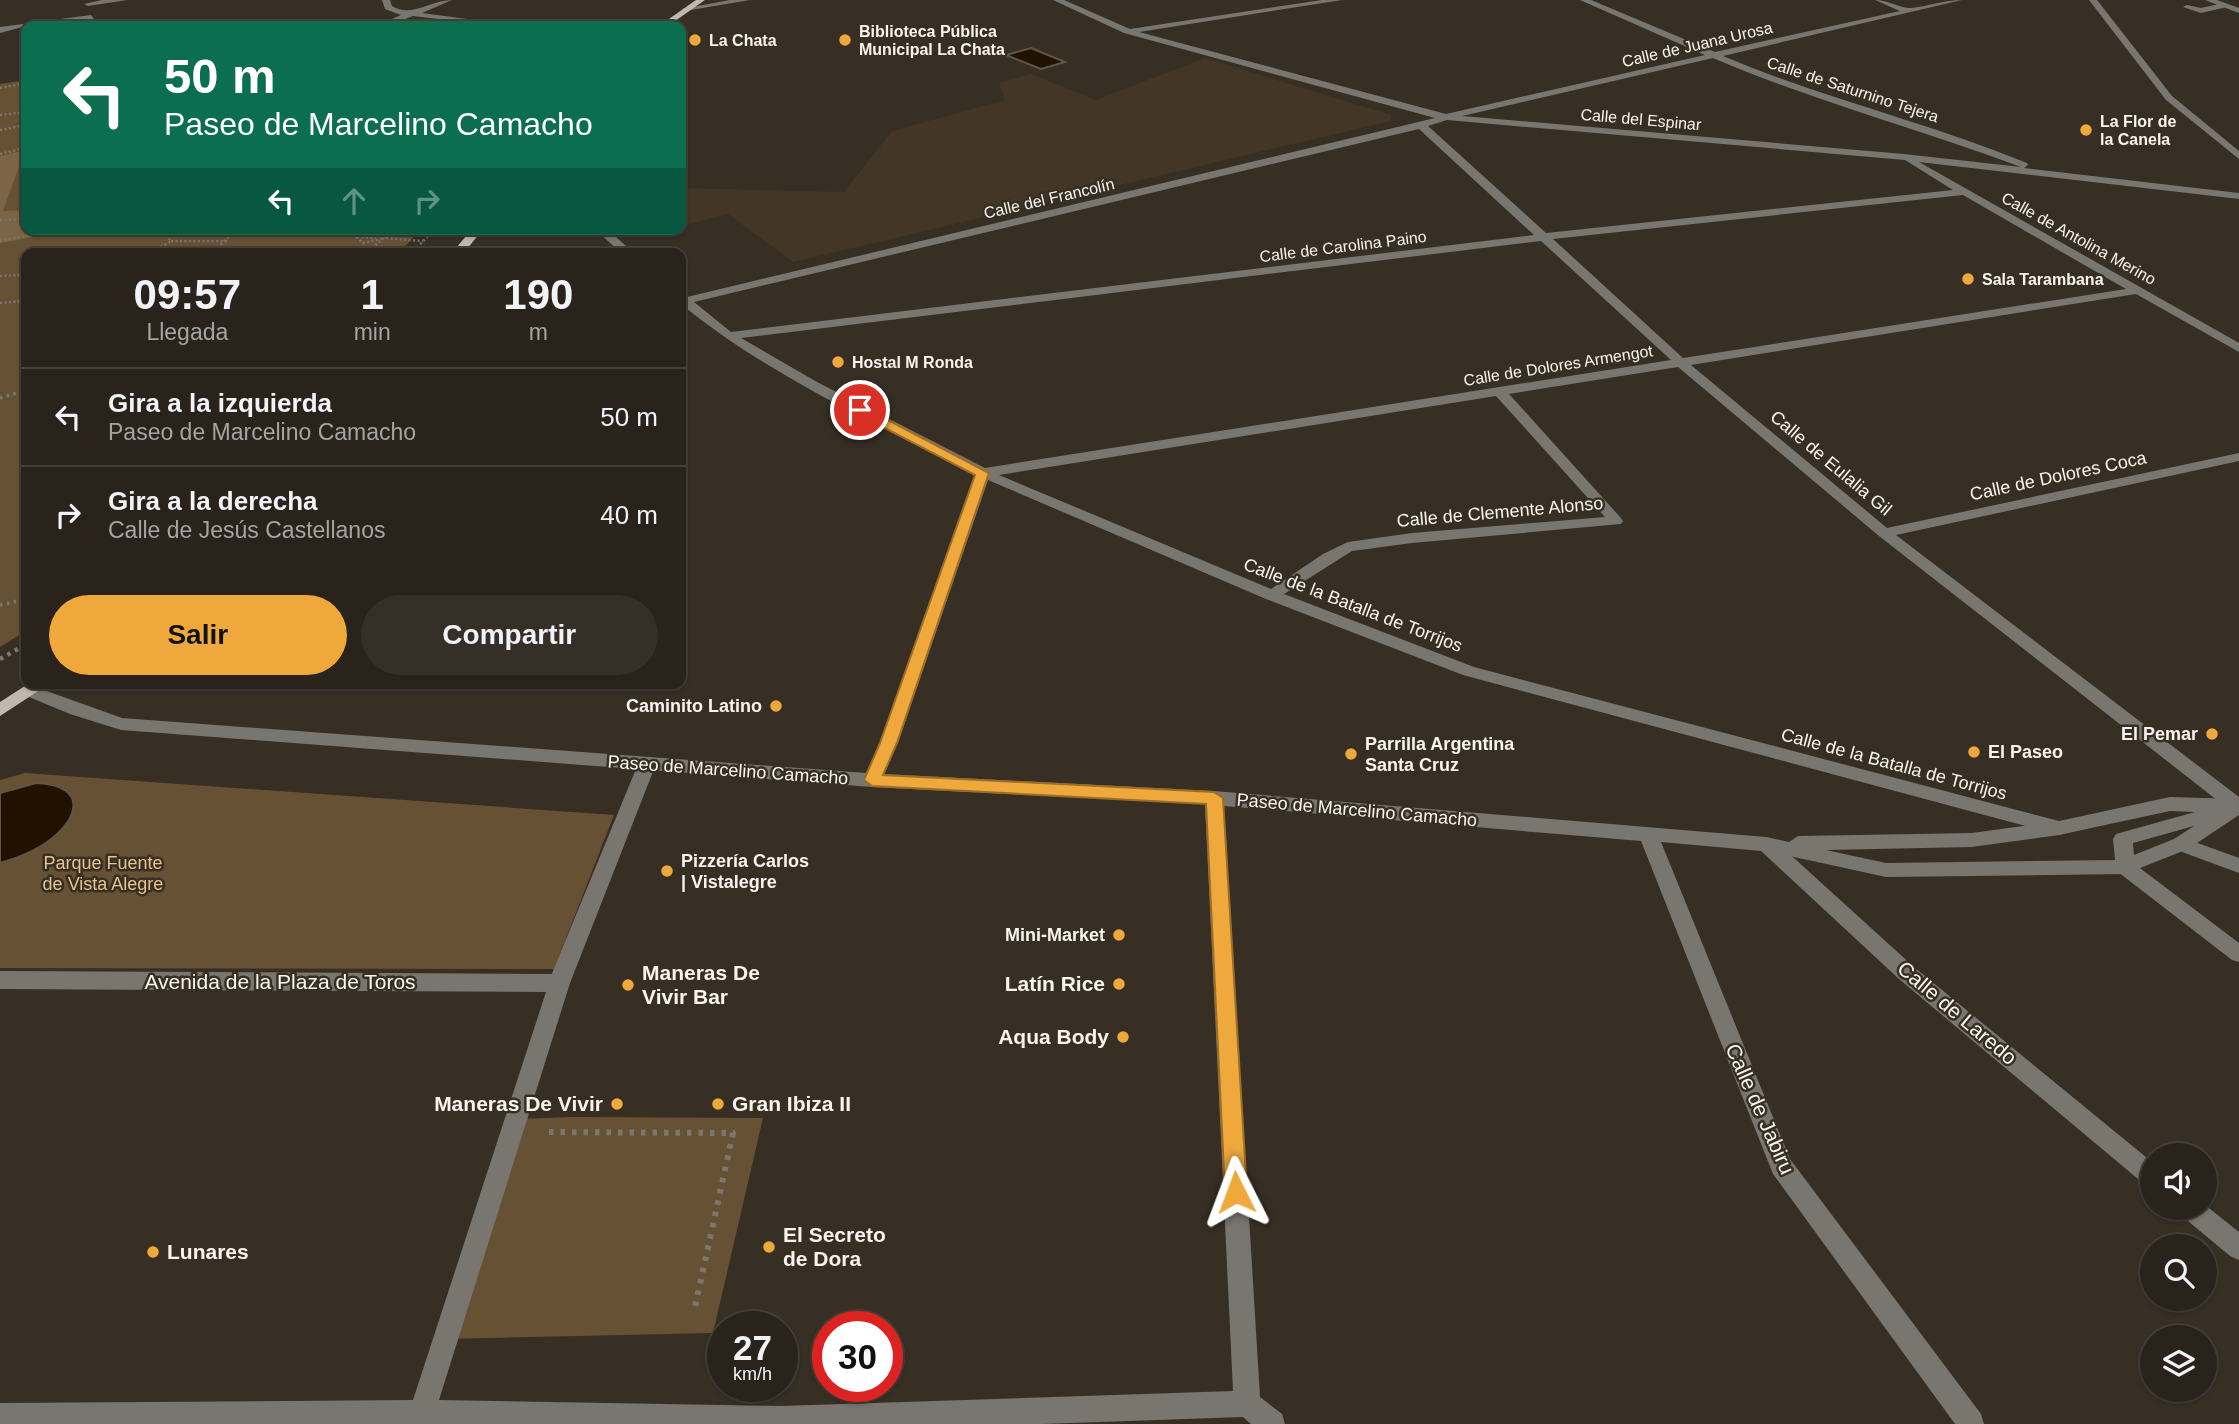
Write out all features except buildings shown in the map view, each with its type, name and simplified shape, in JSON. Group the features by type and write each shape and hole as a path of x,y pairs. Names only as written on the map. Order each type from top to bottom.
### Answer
{"main road":[{"path":"669,21 701,0"},
{"path":"0,710 34,689"}],"street":[{"path":"92,21 88,2 123,0"},
{"path":"386,0 388,7 396,12 475,21"},
{"path":"392,21 448,0"},
{"path":"685,9 746,0"},
{"name":"Calle del Espinar","path":"1056,0 1127,31 1442,117 1903,157 2239,196"},
{"path":"1127,31 1338,0"},
{"name":"Calle de Saturnino Tejera","path":"1584,0 1768,78 1987,150 2034,172"},
{"path":"1879,0 1906,10"},
{"name":"Calle de Juana Urosa","path":"1420,124 1710,55 1958,0"},
{"path":"2093,0 2169,98 2239,156"},
{"path":"2209,0 2239,10"},
{"path":"2187,7 2201,11 2224,5"},
{"path":"0,30 21,27"},
{"name":"Calle de Eulalia Gil","path":"1420,124 1681,363 1884,533 2239,806"},
{"name":"Calle del Francolín","path":"686,298 1420,124"},
{"name":"Calle de Antolina Merino","path":"1903,157 2239,348"},
{"name":"Calle de Carolina Paino","path":"728,336 1545,237 1963,192"},
{"path":"607,235 622,248"},
{"name":"Calle de Dolores Armengot","path":"982,473 1501,393 2139,289"},
{"name":"Calle de la Batalla de Torrijos","path":"686,301 728,336 812,385 982,473 1272,595 1469,671 2059,828"},
{"name":"Calle de Clemente Alonso","path":"1272,595 1328,556 1348,547 1616,522 1501,393"},
{"name":"Calle de Dolores Coca","path":"1884,533 2239,457"},
{"path":"872,780 888,743 982,473"},
{"name":"Paseo de Marcelino Camacho","path":"38,689 76,710 121,724 872,780 1214,798 1766,844 1972,840 2059,828 2170,804 2239,806"},
{"path":"422,1413 559,983 647,764"},
{"path":"1214,798 1247,1404"},
{"path":"2239,806 2123,839 2125,867 2239,954"},
{"name":"Paseo de Marcelino Camacho","path":"1766,844 1886,870 2125,867 2181,844 2239,806"},
{"path":"2167,826 2181,844 2239,866"},
{"name":"Calle de Jabiru","path":"1648,835 1781,1166 1971,1424"},
{"name":"Calle de Laredo","path":"1766,844 1872,943 2140,1166"},
{"name":"Avenida de la Plaza de Toros","path":"0,980 559,983"},
{"path":"2205,1220 2239,1248"},
{"path":"0,1416 422,1413 781,1419 1247,1404 1272,1424"}],"path":[{"path":"0,88 21,84"},
{"path":"0,115 21,112"},
{"path":"0,130 21,126"},
{"path":"0,154 21,149"},
{"path":"0,220 21,219"},
{"path":"0,242 32,235"},
{"path":"168,235 172,242"},
{"path":"218,248 232,235"},
{"path":"372,248 388,235"},
{"path":"417,248 429,235"},
{"path":"384,238 363,243 356,237 384,238 423,241"},
{"path":"160,248 172,242 227,241"},
{"path":"0,276 21,275"},
{"path":"0,303 21,301"},
{"path":"0,398 21,392"},
{"path":"0,605 21,599"},
{"path":"0,659 21,647"},
{"path":"538,1132 733,1133 695,1307"}],"shaded area":[{"path":"1031,48 1065,62 1041,69 1006,55"},
{"path":"1205,58 1391,115 1391,121 793,262 728,214 686,225 686,188 844,192 892,131 1005,100 999,83 1031,74 1096,100"},
{"path":"21,151 21,161 3,211 21,210 21,235 43,235 0,243 0,156"},
{"path":"36,783 54,785 66,791 72,798 70,817 54,837 41,846 0,863 0,793"}],"green space":[{"path":"21,81 21,235 415,235 404,248 21,248 21,634 0,647 0,84"},
{"name":"Parque Fuente de Vista Alegre","path":"25,773 614,815 554,969 0,968 0,780"},
{"path":"763,1118 718,1311 707,1311 707,1333 445,1339 516,1119"}],"place":[{"name":"La Chata","path":"695,40"},
{"name":"Biblioteca Pública Municipal La Chata","path":"845,40"},
{"name":"La Flor de la Canela","path":"2086,130"},
{"name":"Sala Tarambana","path":"1968,279"},
{"name":"Hostal M Ronda","path":"838,362"},
{"name":"Caminito Latino","path":"776,706"},
{"name":"El Pemar","path":"2212,734"},
{"name":"El Paseo","path":"1974,752"},
{"name":"Parrilla Argentina Santa Cruz","path":"1351,754"},
{"name":"Pizzería Carlos | Vistalegre","path":"667,871"},
{"name":"Mini-Market","path":"1119,935"},
{"name":"Latín Rice","path":"1119,984"},
{"name":"Maneras De Vivir Bar","path":"628,985"},
{"name":"Aqua Body","path":"1123,1037"},
{"name":"Maneras De Vivir","path":"617,1104"},
{"name":"Gran Ibiza II","path":"718,1104"},
{"name":"El Secreto de Dora","path":"769,1247"},
{"name":"Lunares","path":"153,1252"}],"route":[{"path":"860,410 982,473 888,743 872,780 1214,798 1236,1192"}]}
